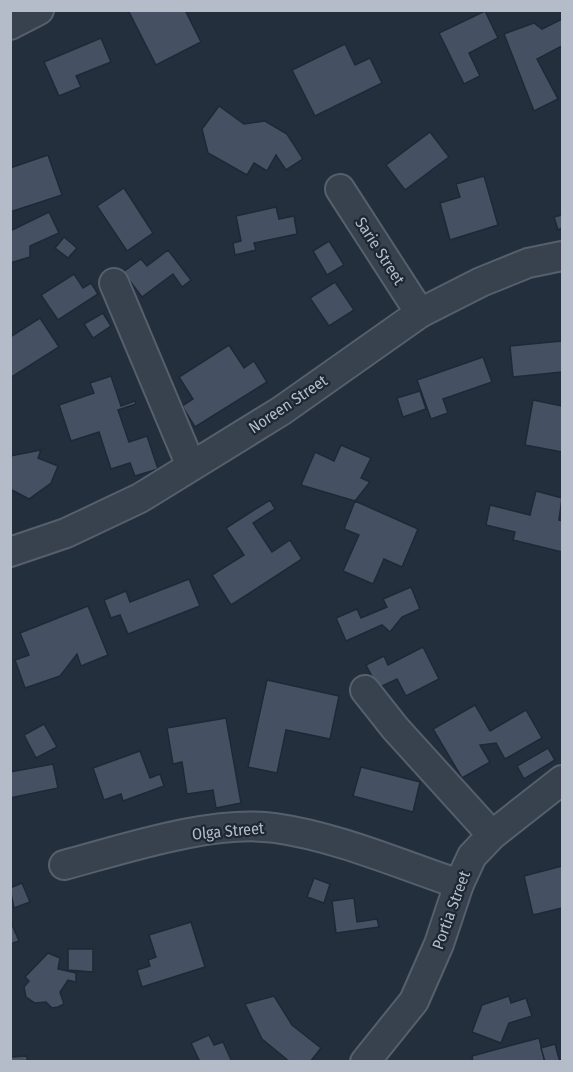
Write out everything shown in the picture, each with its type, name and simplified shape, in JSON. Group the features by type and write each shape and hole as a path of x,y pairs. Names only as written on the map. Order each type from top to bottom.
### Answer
{"street":[{"name":"Sarie Street","path":"340,189 420,313"},
{"name":"Noreen Street","path":"10,552 77,528 140,498 281,411 420,313 481,282 528,263 562,256"},
{"path":"114,283 191,466"},
{"path":"365,690 492,835"},
{"name":"Portia Street","path":"365,1062 414,1001 439,944 471,856 492,835 562,780"},
{"name":"Olga Street","path":"64,865 162,839 205,831 274,828 347,846 459,884"}],"building":[{"path":"128,10 185,10 201,42 156,65"},
{"path":"485,11 498,38 469,53 480,76 464,84 439,33"},
{"path":"562,19 562,46 537,59 558,99 534,111 504,34 534,23 542,29"},
{"path":"101,38 111,62 76,76 81,87 59,96 44,62"},
{"path":"345,44 355,65 370,58 382,83 315,116 292,70"},
{"path":"219,106 244,124 265,121 287,134 303,159 286,170 276,155 267,171 254,163 247,175 208,153 202,129"},
{"path":"430,132 449,157 405,190 386,165"},
{"path":"48,155 62,195 10,212 10,168"},
{"path":"484,176 498,225 450,240 440,203 460,197 456,184"},
{"path":"124,188 153,233 127,251 97,206"},
{"path":"276,207 279,219 294,216 297,234 254,243 256,250 235,255 233,243 241,241 236,216"},
{"path":"49,212 59,233 30,246 30,257 10,263 10,231"},
{"path":"562,215 562,228 558,230 554,217"},
{"path":"64,237 77,248 68,258 55,248"},
{"path":"329,241 344,265 327,275 313,251"},
{"path":"168,250 191,280 182,287 173,274 142,297 123,272 141,259 147,266"},
{"path":"74,274 83,288 91,283 98,294 58,320 41,295"},
{"path":"335,282 354,310 329,326 310,298"},
{"path":"103,313 111,326 93,338 84,324"},
{"path":"40,318 59,347 10,378 10,337"},
{"path":"562,341 562,372 513,377 510,346"},
{"path":"229,345 244,368 254,361 267,382 195,427 182,406 193,399 179,377"},
{"path":"483,357 492,382 443,399 448,413 431,419 417,380"},
{"path":"111,376 121,406 135,401 136,404 118,410 129,442 147,436 158,469 135,476 130,463 111,469 99,432 71,441 59,405 94,393 90,383"},
{"path":"420,391 426,409 403,417 397,398"},
{"path":"533,400 562,406 562,452 525,445"},
{"path":"341,445 371,458 361,478 370,482 355,501 301,485 315,452 334,461"},
{"path":"41,450 38,458 58,466 51,483 29,499 10,489 10,456"},
{"path":"536,491 562,498 559,520 562,521 562,552 513,540 515,532 486,525 490,505 530,515"},
{"path":"270,500 275,509 253,523 272,552 290,540 302,559 231,605 212,575 244,555 226,528"},
{"path":"355,501 418,529 402,567 384,559 373,584 343,571 359,535 344,529"},
{"path":"189,579 200,606 128,634 120,615 111,618 104,600 126,591 130,602"},
{"path":"411,587 420,609 402,617 390,632 382,625 346,641 336,618 357,609 361,618 387,607 383,599"},
{"path":"88,606 108,655 81,666 77,654 60,676 25,688 15,660 29,655 20,633"},
{"path":"423,647 439,679 406,696 397,679 378,688 366,665 384,656 388,665"},
{"path":"267,680 339,696 330,739 286,730 277,773 248,767"},
{"path":"475,705 490,731 526,710 542,738 505,759 496,743 480,745 490,762 462,778 433,729"},
{"path":"226,718 241,803 216,808 213,790 187,794 182,762 173,764 167,728"},
{"path":"44,724 57,747 36,758 24,735"},
{"path":"548,748 555,760 524,779 517,766"},
{"path":"140,751 150,778 160,774 164,786 123,801 121,794 104,800 93,768"},
{"path":"53,764 58,788 10,798 10,772"},
{"path":"361,767 420,782 413,812 353,796"},
{"path":"562,866 562,908 533,915 524,876"},
{"path":"314,878 330,884 324,903 307,897"},
{"path":"22,883 30,902 14,908 10,888"},
{"path":"354,898 357,922 377,919 379,927 336,933 332,901"},
{"path":"10,920 19,941 10,944"},
{"path":"191,922 205,967 142,987 137,970 150,966 148,960 156,957 149,935"},
{"path":"68,949 93,949 93,972 68,970"},
{"path":"48,953 60,958 58,969 76,973 76,982 68,980 60,992 64,1004 52,1008 46,1002 35,1003 26,997 24,987 29,981 25,977"},
{"path":"274,996 292,1025 321,1048 310,1062 290,1062 262,1039 245,1004"},
{"path":"509,996 511,1003 526,998 532,1016 509,1023 501,1043 472,1032 482,1005"},
{"path":"209,1035 214,1045 223,1042 232,1062 200,1062 191,1043"},
{"path":"539,1038 545,1062 473,1062 472,1056"},
{"path":"555,1044 560,1062 545,1062 541,1048"},
{"path":"27,1056 27,1062 11,1062 11,1057"}]}
